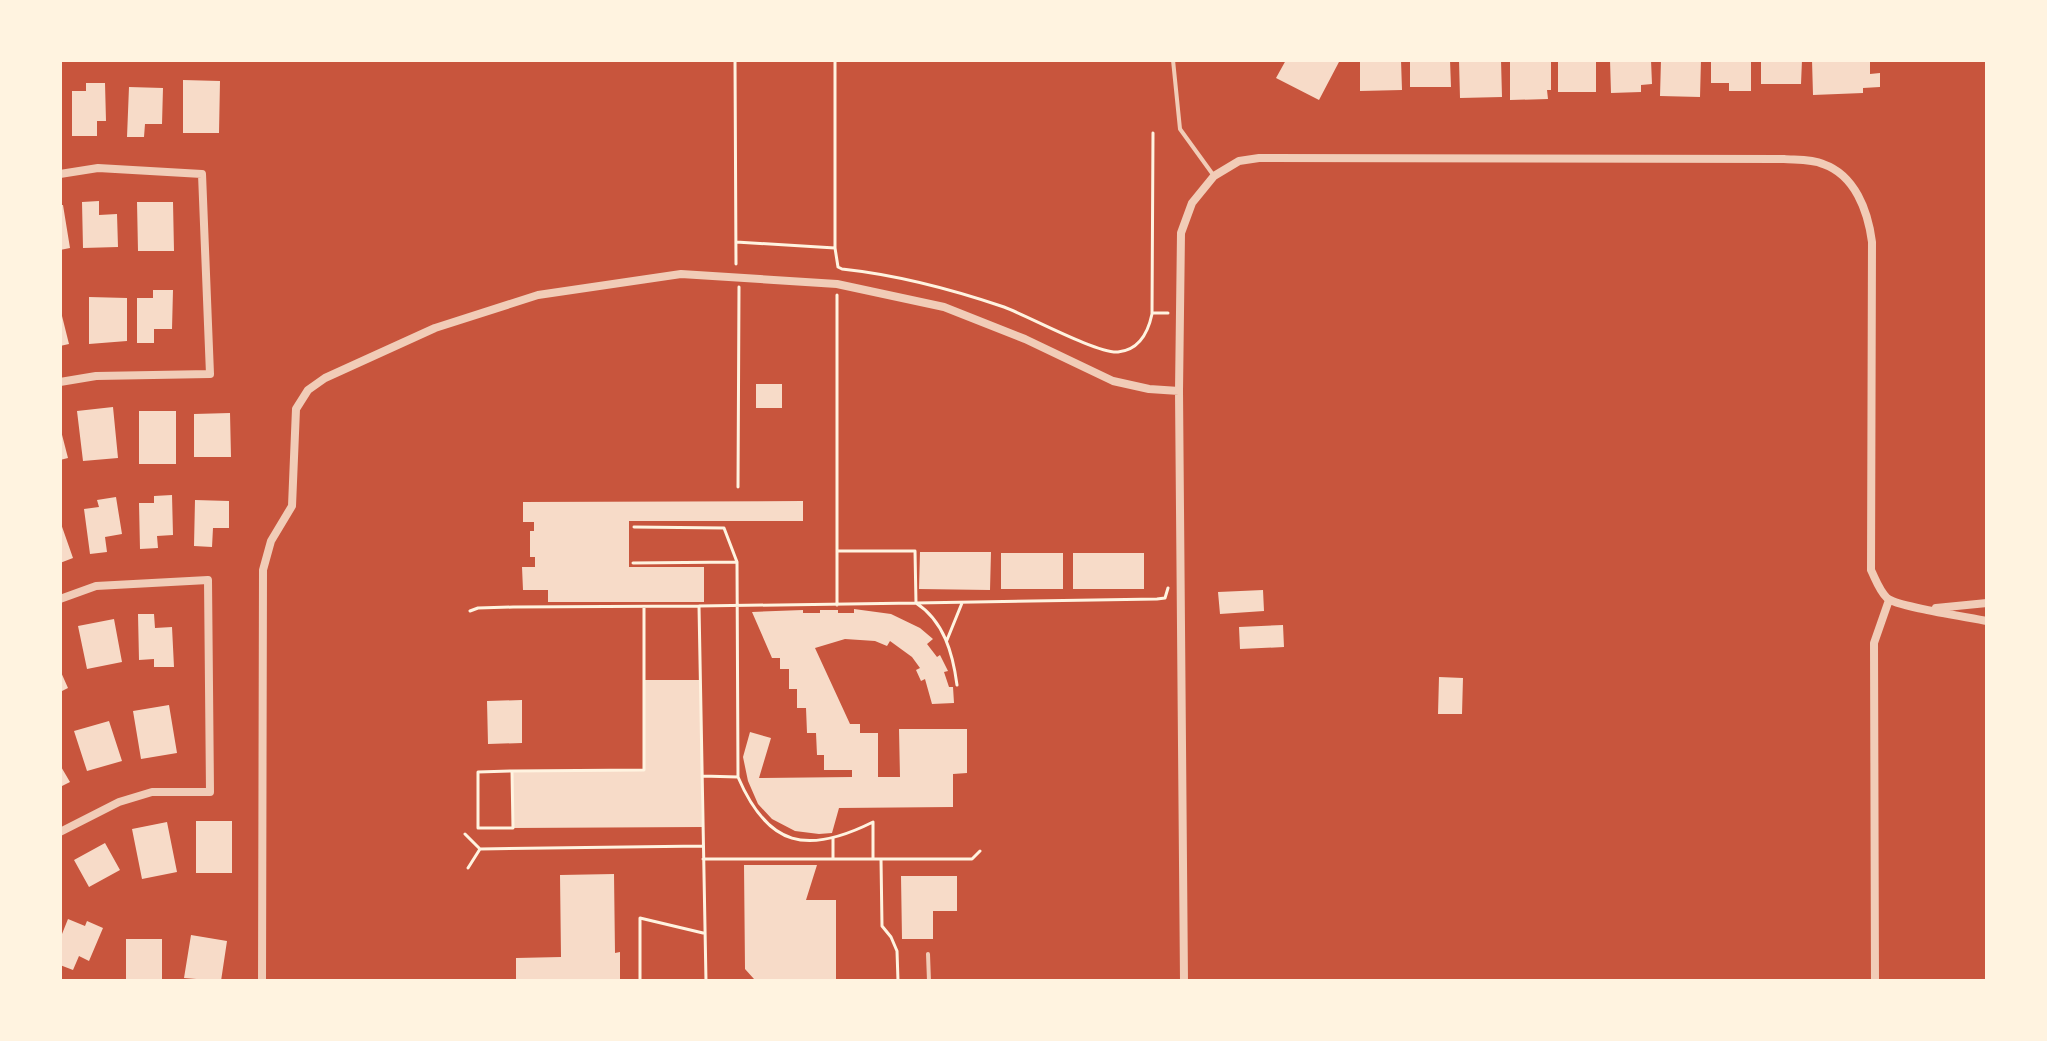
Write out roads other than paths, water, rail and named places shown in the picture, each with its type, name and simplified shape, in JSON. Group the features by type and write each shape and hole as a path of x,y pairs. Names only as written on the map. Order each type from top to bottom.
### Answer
{"street":[{"path":"1184,981 1179,391 1181,233 1192,203 1214,176 1239,161 1259,158 1784,159 1821,162 1842,174 1855,189 1870,224 1872,242 1871,570 1889,600 1907,607 1987,621"},
{"path":"60,174 98,168 202,174 210,374 96,376 60,382"},
{"path":"262,981 262,580 271,541 292,506 296,409 308,390 325,378 435,328 538,295 681,274 837,284 944,307 1025,339 1113,381 1149,389 1179,391"},
{"path":"60,599 96,586 208,580 210,792 152,792 119,802 60,832"},
{"path":"1875,981 1874,643 1889,600"},
{"path":"1928,609 1987,603"}],"lane":[{"path":"1173,60 1180,129 1214,176"},
{"path":"928,954 929,981"}]}
